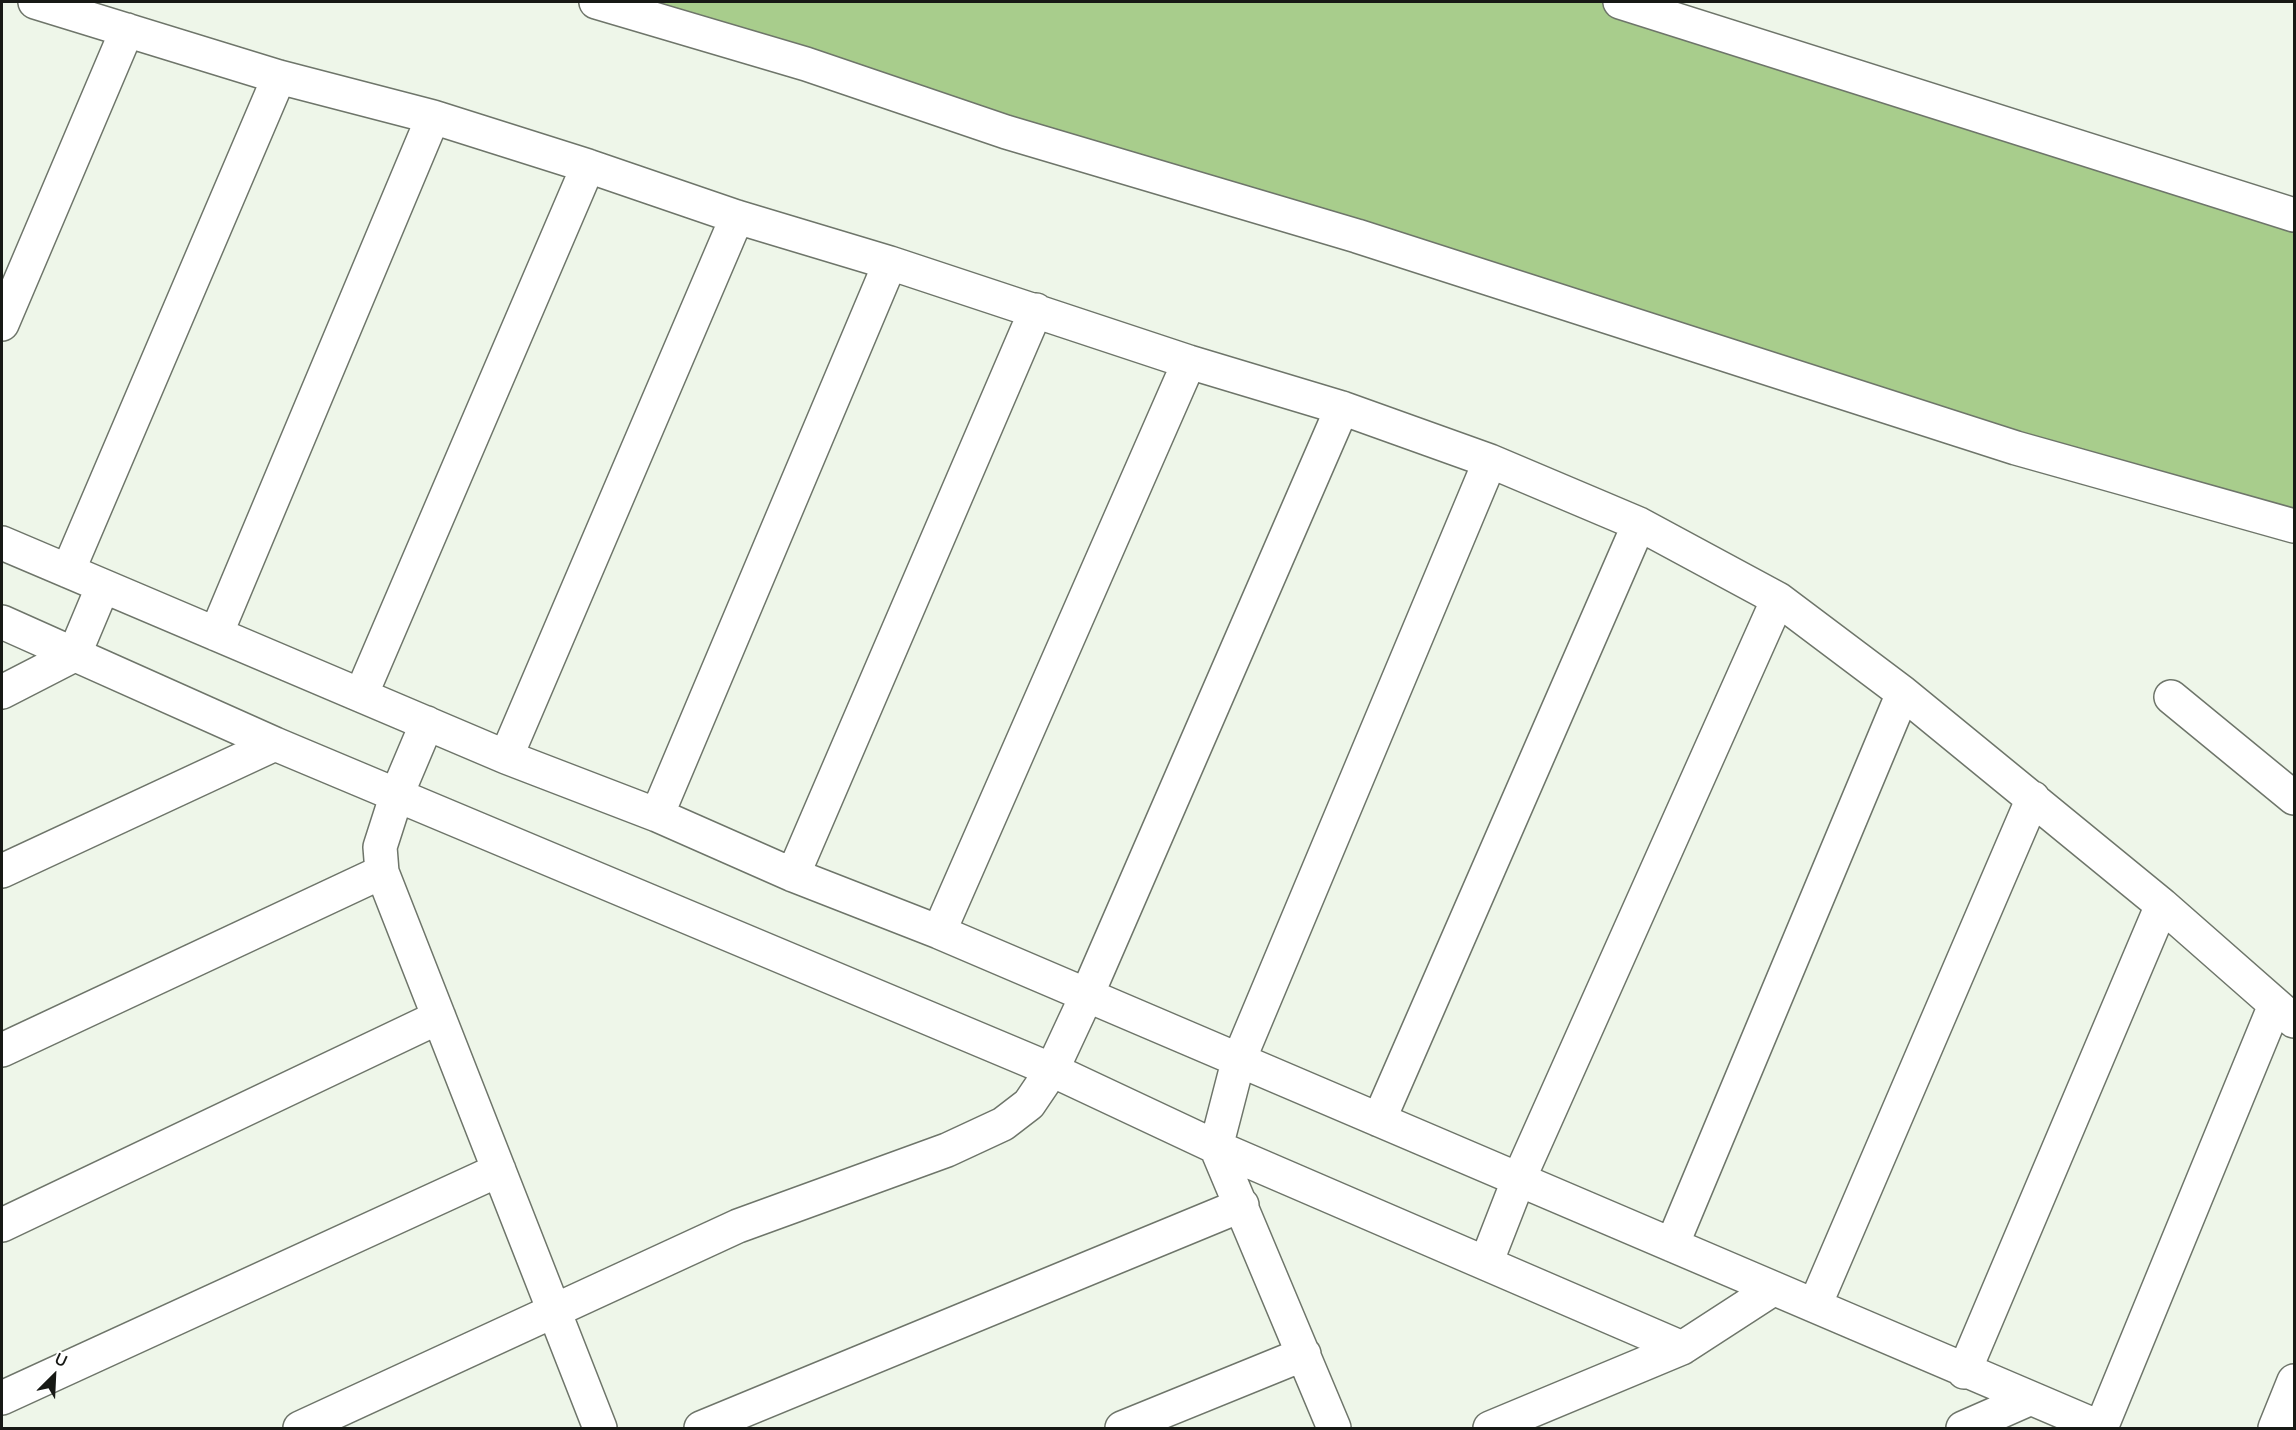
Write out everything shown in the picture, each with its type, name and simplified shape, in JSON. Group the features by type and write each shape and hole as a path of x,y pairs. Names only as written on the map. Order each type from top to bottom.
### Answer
{"street":[{"path":"2,543 506,757 657,815 793,875 939,932 1238,1062 1815,1305 1964,1372 2101,1428 2285,1013 2162,905 1903,693 1778,599 1640,524 1490,461 1342,408 1190,362 890,262 737,218 588,166 433,117 279,77 35,2"},
{"path":"596,2 806,64 1006,132 1346,232 2016,448 2295,526"},
{"path":"1620,2 2295,215"},
{"path":"2,324 127,30"},
{"path":"68,571 279,77"},
{"path":"216,634 433,117"},
{"path":"361,695 588,166"},
{"path":"506,757 737,218"},
{"path":"657,815 890,262"},
{"path":"793,875 1036,310"},
{"path":"939,932 1190,362"},
{"path":"300,1428 738,1226 946,1150 1003,1124 1029,1104 1052,1070 1086,997 1342,408"},
{"path":"1334,1428 1216,1147 1238,1062 1490,461"},
{"path":"1379,1120 1640,524"},
{"path":"2,692 74,655 103,586"},
{"path":"1485,1263 1518,1181 1778,599"},
{"path":"2,622 275,744 1052,1070 1216,1147 1682,1348"},
{"path":"1672,1245 1903,693"},
{"path":"2171,698 2295,798"},
{"path":"427,723 397,794 380,847 382,872 552,1312 600,1428"},
{"path":"2,871 275,744"},
{"path":"1815,1305 2032,798"},
{"path":"2,1050 382,872"},
{"path":"1964,1372 2162,905"},
{"path":"2,1225 439,1017"},
{"path":"2,1398 499,1170"},
{"path":"701,1428 1242,1205"},
{"path":"1490,1428 1682,1348 1773,1289"},
{"path":"1122,1428 1304,1354"},
{"path":"2275,1428 2295,1381"},
{"path":"1963,1428 2029,1399"}],"shaded area":[{"path":"582,2 1620,2 2294,215 2294,526"}]}
